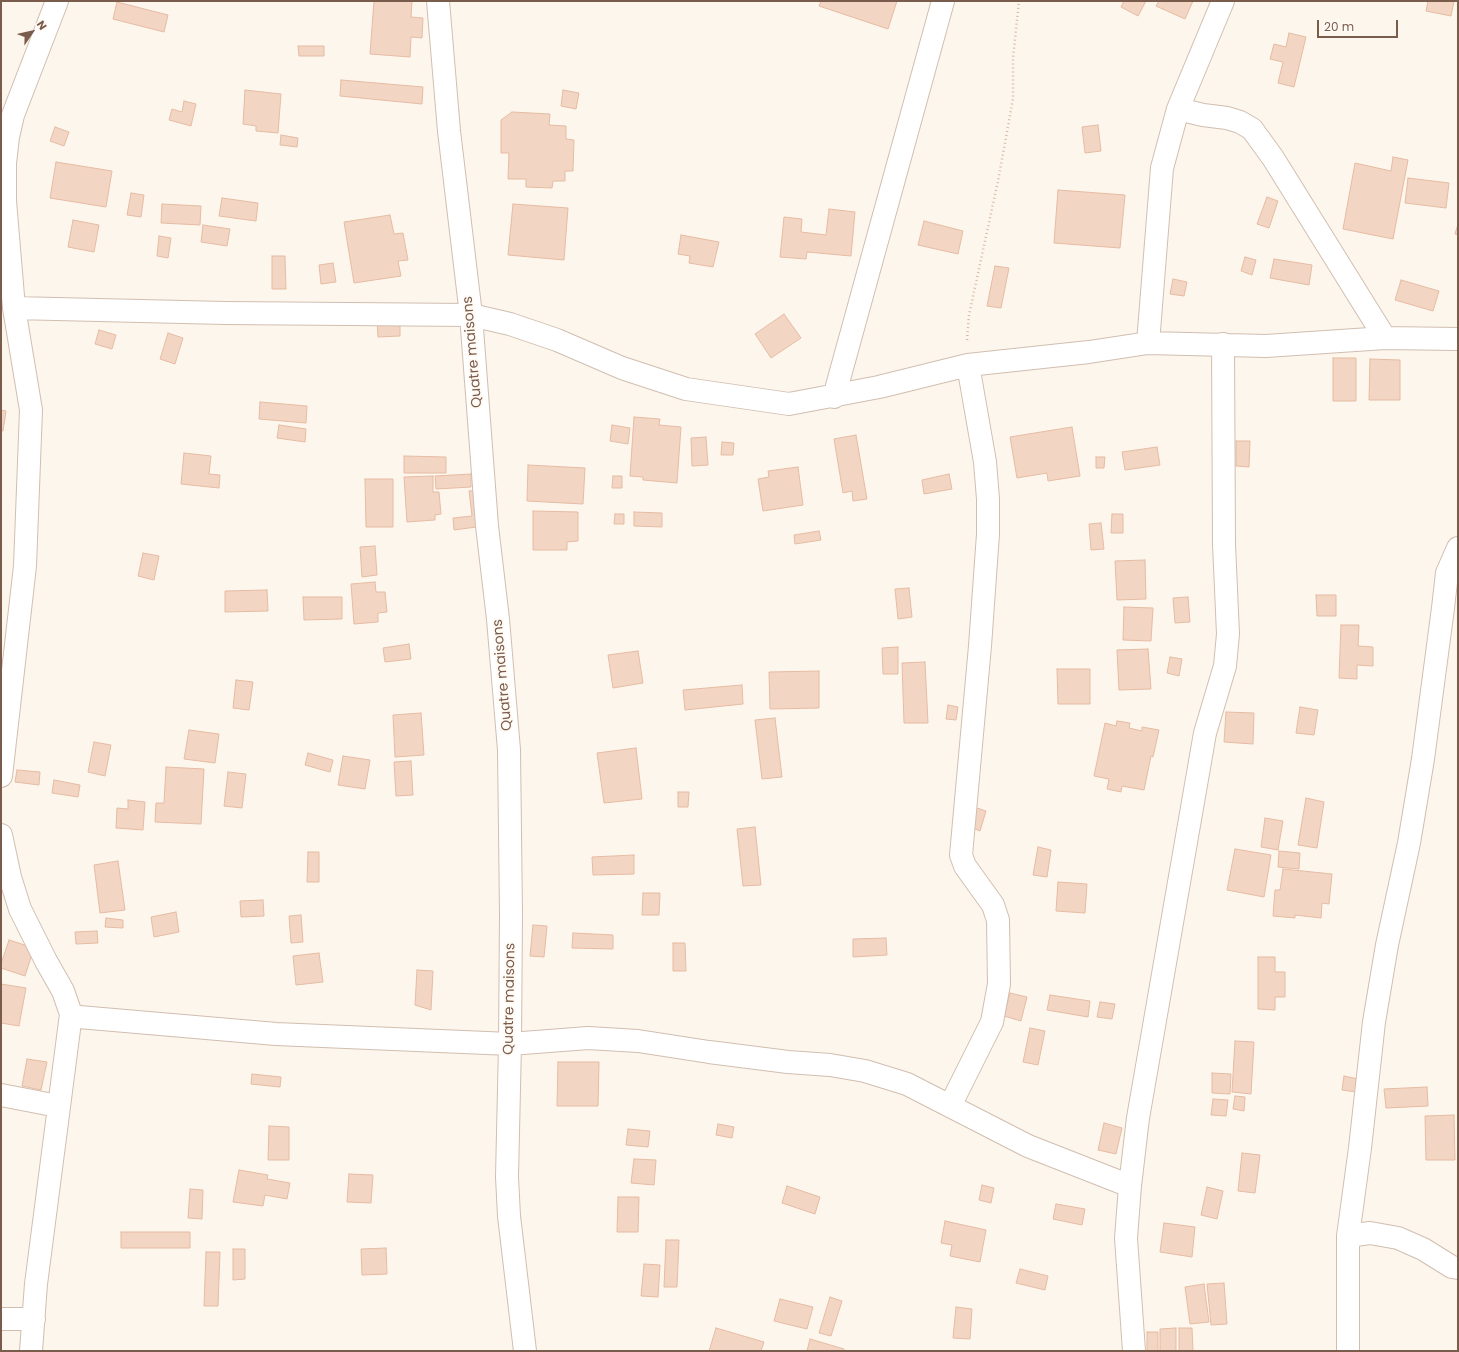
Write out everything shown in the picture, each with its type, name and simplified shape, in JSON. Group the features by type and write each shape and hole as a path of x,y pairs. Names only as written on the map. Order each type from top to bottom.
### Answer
{"street":[{"path":"1,771 25,566 31,410 14,308 3,201 5,163 13,115 56,1"},
{"name":"Quatre maisons","path":"438,1 449,131 471,315 487,526 498,619 509,750 511,914 507,1193 513,1259 525,1351"},
{"path":"834,397 943,1"},
{"path":"1148,343 1162,168 1178,109 1224,1"},
{"path":"1178,109 1203,115 1227,118 1240,122 1252,129 1273,158 1385,338"},
{"path":"14,308 225,313 471,315 510,324 557,340 622,368 686,389 789,404 834,397 968,365 1089,352 1148,343 1266,346 1385,338 1458,339"},
{"path":"1134,1351 1126,1238 1130,1186 1140,1110 1205,733 1225,666 1228,634 1224,544 1223,344"},
{"path":"950,1106 992,1022 998,984 998,920 993,905 965,866 961,855 980,646 988,534 988,499 985,462 968,365"},
{"path":"1348,1351 1348,1236 1360,1148 1374,1022 1387,945 1409,843 1423,759 1443,608 1446,573 1458,548"},
{"path":"1,835 10,877 20,909 46,961 63,990 71,1014 36,1284 31,1351"},
{"path":"71,1014 79,1017 276,1034 510,1044 588,1038 624,1040 772,1060 830,1065 865,1071 907,1084 1028,1146 1130,1186"},
{"path":"1,1095 58,1106"},
{"path":"1348,1236 1370,1233 1398,1238 1423,1249 1452,1267 1458,1268"},
{"path":"1,1320 34,1319"}],"path":[{"path":"968,365 967,336 969,315 998,181 1013,99 1013,58 1019,1"}],"building":[{"path":"374,1 412,1 411,17 423,18 422,38 411,37 410,57 370,54"},
{"path":"821,1 897,1 888,29 819,6"},
{"path":"1124,1 1146,1 1138,16 1121,7"},
{"path":"1159,1 1193,1 1185,19 1156,6"},
{"path":"1428,1 1454,1 1451,16 1426,11"},
{"path":"117,2 168,15 164,32 113,19"},
{"path":"1289,33 1306,37 1294,87 1278,83 1283,62 1270,59 1274,44 1286,47"},
{"path":"298,46 324,46 324,56 299,56"},
{"path":"341,80 423,87 422,104 340,96"},
{"path":"245,90 281,94 278,133 256,131 256,126 243,124"},
{"path":"563,90 579,93 576,109 561,106"},
{"path":"184,101 196,104 191,126 169,120 172,109 182,112"},
{"path":"512,112 550,114 549,125 566,126 566,139 574,140 573,171 565,171 565,181 553,181 552,188 526,187 526,179 508,179 509,153 501,153 501,120"},
{"path":"1098,125 1101,151 1085,153 1082,127"},
{"path":"55,127 69,132 64,146 50,141"},
{"path":"281,135 298,138 297,147 280,145"},
{"path":"1393,157 1408,160 1393,239 1343,229 1355,163 1391,171"},
{"path":"56,162 112,171 106,207 50,198"},
{"path":"1408,178 1449,183 1446,208 1405,203"},
{"path":"1058,190 1125,195 1120,248 1054,243"},
{"path":"131,193 144,195 141,217 127,215"},
{"path":"1267,197 1278,201 1269,228 1257,224"},
{"path":"222,198 258,203 256,221 219,216"},
{"path":"162,204 201,206 200,225 161,223"},
{"path":"513,204 568,208 564,260 508,255"},
{"path":"829,209 855,212 851,256 807,252 806,259 780,257 784,217 802,219 801,232 826,235"},
{"path":"390,215 394,234 403,233 408,260 398,261 401,276 354,283 344,222"},
{"path":"73,220 99,225 94,252 68,247"},
{"path":"924,221 963,231 958,254 918,245"},
{"path":"1458,224 1458,235 1455,234"},
{"path":"203,225 230,229 227,246 201,242"},
{"path":"681,235 719,242 713,267 689,263 690,256 678,254"},
{"path":"159,236 171,238 168,258 157,256"},
{"path":"272,256 285,256 286,289 272,289"},
{"path":"1245,257 1256,260 1252,275 1241,271"},
{"path":"1274,259 1312,265 1309,285 1270,278"},
{"path":"333,263 336,282 321,284 319,265"},
{"path":"995,266 1009,268 1001,308 987,306"},
{"path":"1173,279 1187,282 1184,296 1170,294"},
{"path":"1401,280 1439,291 1433,311 1395,300"},
{"path":"784,314 801,338 771,358 755,334"},
{"path":"377,320 400,320 400,336 378,337"},
{"path":"99,330 116,335 112,349 95,344"},
{"path":"168,333 183,338 175,364 160,359"},
{"path":"1333,358 1356,358 1356,401 1333,401"},
{"path":"1370,359 1400,360 1400,400 1369,400"},
{"path":"260,402 307,406 306,423 259,419"},
{"path":"1,410 6,411 3,431 1,431"},
{"path":"634,417 660,419 659,425 681,427 677,483 643,480 643,477 630,476"},
{"path":"279,425 306,429 305,442 277,438"},
{"path":"612,425 630,428 628,444 610,441"},
{"path":"1072,427 1080,476 1048,481 1047,473 1017,478 1010,437"},
{"path":"856,435 867,499 853,501 852,491 843,493 834,439"},
{"path":"706,437 708,465 692,466 691,438"},
{"path":"1236,441 1250,441 1249,467 1236,466"},
{"path":"722,442 734,443 733,455 721,455"},
{"path":"1157,447 1160,465 1125,470 1122,452"},
{"path":"184,453 211,456 209,474 220,475 219,488 181,484"},
{"path":"404,456 446,457 446,473 404,473"},
{"path":"1096,457 1105,457 1104,468 1096,468"},
{"path":"528,465 585,468 583,504 527,501"},
{"path":"798,467 803,505 763,511 758,479 769,477 768,471"},
{"path":"471,474 471,487 436,489 435,476"},
{"path":"949,474 952,489 924,494 922,480"},
{"path":"433,476 433,492 439,492 441,514 435,515 435,520 407,522 404,477"},
{"path":"613,476 622,476 622,488 612,488"},
{"path":"365,479 393,479 393,527 366,527"},
{"path":"479,490 484,526 454,530 453,518 472,516 469,491"},
{"path":"533,511 578,512 578,541 567,542 567,550 533,550"},
{"path":"634,512 662,513 662,527 634,526"},
{"path":"615,514 624,514 624,524 614,524"},
{"path":"1112,514 1123,514 1123,533 1111,533"},
{"path":"1101,523 1104,549 1091,550 1089,524"},
{"path":"819,531 821,540 795,544 794,535"},
{"path":"375,546 377,575 362,577 360,547"},
{"path":"143,553 159,556 154,580 138,576"},
{"path":"1145,560 1146,599 1117,600 1115,561"},
{"path":"375,582 376,592 385,592 387,612 378,613 378,622 354,624 351,584"},
{"path":"909,588 912,617 898,619 895,589"},
{"path":"267,590 268,611 225,612 225,591"},
{"path":"1316,595 1336,595 1336,616 1317,616"},
{"path":"303,597 342,597 342,619 304,620"},
{"path":"1188,597 1190,622 1175,623 1173,598"},
{"path":"1124,607 1153,608 1151,641 1123,640"},
{"path":"1341,625 1359,625 1358,646 1373,647 1373,666 1357,665 1357,679 1339,678"},
{"path":"409,644 411,659 385,662 383,648"},
{"path":"898,647 898,674 883,674 882,648"},
{"path":"1148,649 1151,689 1119,690 1117,650"},
{"path":"638,651 643,683 613,688 608,655"},
{"path":"1170,657 1182,659 1179,676 1167,673"},
{"path":"925,662 928,723 904,723 902,663"},
{"path":"1057,669 1090,669 1090,704 1058,704"},
{"path":"819,671 819,708 770,709 769,672"},
{"path":"236,680 253,682 249,710 233,708"},
{"path":"742,685 743,704 685,710 683,690"},
{"path":"948,705 958,707 956,720 946,719"},
{"path":"1300,707 1318,710 1314,735 1296,733"},
{"path":"1226,712 1254,713 1253,744 1224,742"},
{"path":"421,713 424,755 395,757 393,715"},
{"path":"775,718 782,777 762,779 755,720"},
{"path":"1117,721 1130,723 1129,728 1142,731 1142,727 1159,730 1153,757 1151,756 1144,790 1122,786 1121,792 1107,789 1109,779 1094,776 1105,723 1116,726"},
{"path":"189,730 219,734 215,763 184,759"},
{"path":"94,742 111,745 105,776 88,772"},
{"path":"636,748 642,799 604,803 597,753"},
{"path":"308,753 333,760 330,772 305,765"},
{"path":"343,756 370,760 365,789 338,785"},
{"path":"411,761 413,795 396,796 394,762"},
{"path":"166,767 204,769 201,824 155,822 156,803 164,803"},
{"path":"17,770 40,772 39,785 15,782"},
{"path":"228,772 246,774 242,808 224,806"},
{"path":"54,780 80,785 78,797 52,793"},
{"path":"678,792 689,792 688,807 678,807"},
{"path":"1306,798 1324,802 1317,848 1298,845"},
{"path":"128,800 145,802 143,830 116,828 117,808 128,809"},
{"path":"974,807 986,811 980,831 968,826"},
{"path":"1265,818 1283,821 1278,850 1261,847"},
{"path":"755,827 761,885 743,886 737,829"},
{"path":"1038,847 1051,850 1047,877 1033,875"},
{"path":"1235,849 1271,855 1264,897 1227,890"},
{"path":"1279,851 1300,853 1299,869 1278,867"},
{"path":"308,852 319,852 319,882 307,882"},
{"path":"634,855 634,874 593,875 592,857"},
{"path":"118,861 125,910 100,913 94,865"},
{"path":"1283,869 1332,874 1329,904 1322,903 1321,918 1295,915 1295,918 1273,916 1275,890 1280,890"},
{"path":"1058,882 1087,884 1085,913 1056,911"},
{"path":"643,893 660,893 659,915 642,915"},
{"path":"263,900 264,916 241,917 240,901"},
{"path":"176,912 179,932 154,937 151,917"},
{"path":"301,915 303,942 291,943 289,916"},
{"path":"106,918 123,920 123,928 105,927"},
{"path":"533,925 547,926 544,957 530,956"},
{"path":"97,931 98,943 76,944 75,932"},
{"path":"573,933 613,935 613,949 572,948"},
{"path":"886,938 887,955 853,957 853,939"},
{"path":"9,940 34,948 25,976 1,968"},
{"path":"673,943 685,943 686,971 673,971"},
{"path":"319,953 323,982 296,985 293,956"},
{"path":"1258,957 1275,957 1275,972 1285,972 1285,997 1275,997 1275,1010 1258,1009"},
{"path":"417,970 433,971 431,1010 415,1005"},
{"path":"1,984 26,988 19,1026 1,1023"},
{"path":"1010,993 1027,997 1021,1021 1004,1016"},
{"path":"1050,995 1090,1001 1088,1017 1047,1010"},
{"path":"1100,1002 1115,1004 1112,1019 1097,1017"},
{"path":"1030,1028 1045,1031 1038,1065 1023,1062"},
{"path":"1235,1041 1254,1042 1251,1094 1232,1092"},
{"path":"27,1059 47,1062 41,1090 22,1086"},
{"path":"558,1062 599,1062 598,1106 557,1106"},
{"path":"1212,1073 1231,1074 1230,1094 1212,1093"},
{"path":"252,1074 281,1077 280,1087 251,1084"},
{"path":"1344,1076 1358,1079 1356,1092 1342,1090"},
{"path":"1427,1087 1428,1106 1386,1108 1384,1089"},
{"path":"1235,1096 1245,1097 1244,1111 1233,1109"},
{"path":"1213,1099 1228,1100 1226,1116 1211,1115"},
{"path":"1454,1115 1455,1160 1426,1160 1425,1116"},
{"path":"1104,1123 1122,1128 1116,1154 1098,1150"},
{"path":"718,1124 734,1127 732,1138 716,1135"},
{"path":"269,1126 289,1127 289,1160 268,1160"},
{"path":"628,1129 650,1131 648,1147 626,1145"},
{"path":"1242,1153 1260,1155 1255,1193 1238,1191"},
{"path":"634,1159 656,1160 654,1185 631,1183"},
{"path":"239,1170 268,1175 267,1179 290,1183 287,1199 265,1195 263,1206 233,1202"},
{"path":"349,1174 373,1175 371,1203 347,1202"},
{"path":"982,1185 994,1188 991,1203 979,1200"},
{"path":"787,1186 820,1197 815,1214 782,1203"},
{"path":"1207,1187 1223,1191 1217,1219 1201,1215"},
{"path":"190,1189 203,1190 202,1219 188,1218"},
{"path":"618,1197 639,1197 638,1232 617,1232"},
{"path":"1056,1204 1085,1209 1082,1225 1053,1219"},
{"path":"945,1221 986,1230 980,1262 950,1256 952,1245 941,1243"},
{"path":"1164,1223 1195,1227 1192,1257 1160,1252"},
{"path":"121,1232 190,1232 190,1248 121,1248"},
{"path":"666,1240 679,1240 677,1287 664,1287"},
{"path":"386,1248 387,1274 362,1275 361,1249"},
{"path":"233,1249 245,1249 245,1279 233,1280"},
{"path":"206,1252 220,1252 218,1306 204,1306"},
{"path":"644,1264 660,1265 658,1297 641,1296"},
{"path":"1020,1269 1048,1276 1045,1290 1016,1283"},
{"path":"1224,1283 1227,1324 1211,1325 1207,1284"},
{"path":"1204,1284 1209,1322 1190,1324 1185,1287"},
{"path":"830,1297 842,1301 831,1336 819,1333"},
{"path":"780,1299 813,1307 807,1329 774,1321"},
{"path":"956,1307 972,1309 970,1339 953,1338"},
{"path":"716,1328 764,1342 761,1351 709,1351"},
{"path":"1176,1328 1176,1351 1160,1351 1160,1329"},
{"path":"1179,1328 1192,1328 1193,1351 1179,1351"},
{"path":"1147,1332 1158,1332 1158,1351 1147,1351"},
{"path":"810,1339 844,1349 844,1351 807,1351"}]}
